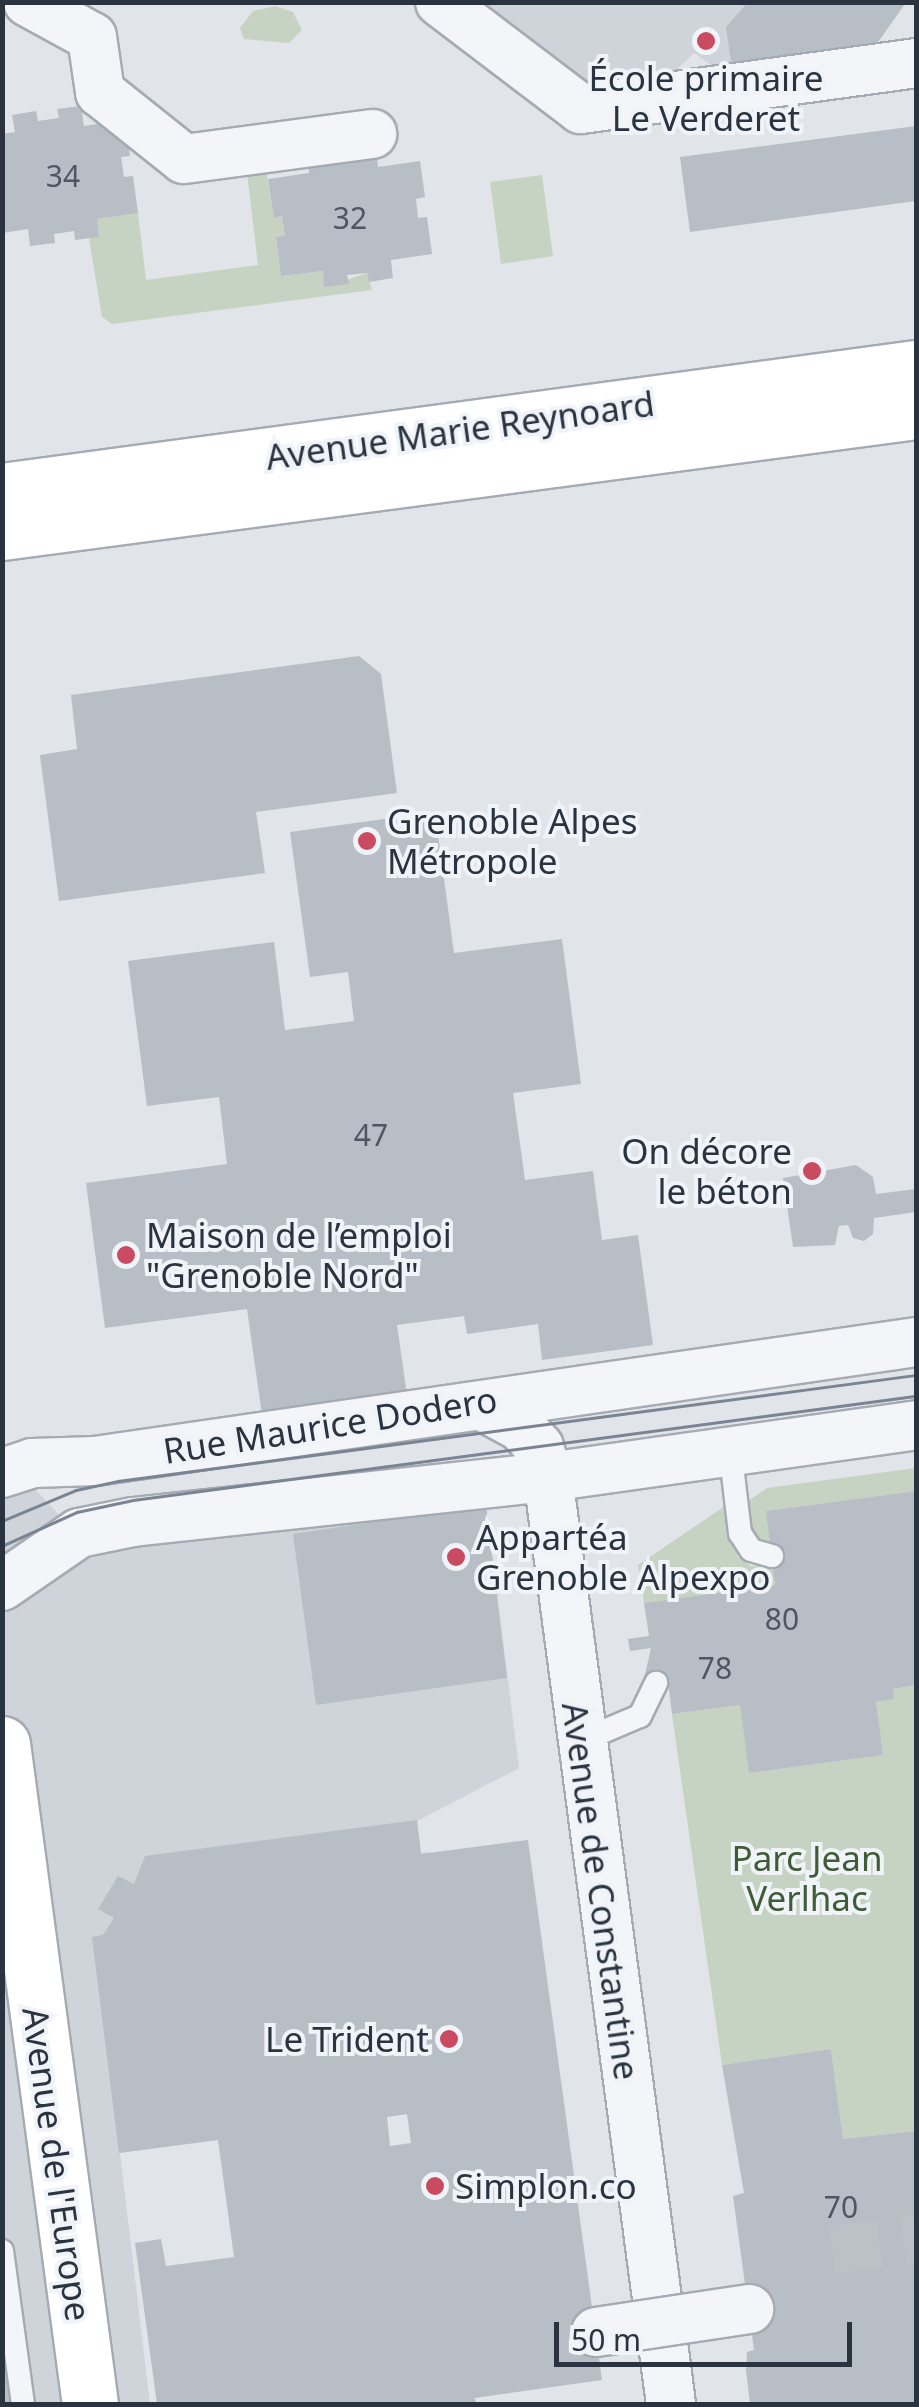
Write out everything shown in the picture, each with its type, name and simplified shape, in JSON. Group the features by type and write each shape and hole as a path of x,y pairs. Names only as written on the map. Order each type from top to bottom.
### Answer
{"main road":[{"name":"Avenue Marie Reynoard","path":"2,491 916,368"},
{"name":"Avenue Marie Reynoard","path":"2,532 916,411"},
{"name":"Avenue de l'Europe","path":"2,1744 90,2404"}],"street":[{"path":"28,2 92,37 100,92 184,159 372,134"},
{"path":"440,2 581,109 916,64"},
{"name":"Rue Maurice Dodero","path":"2,1473 32,1464 484,1406 659,1377 916,1342"},
{"name":"Rue Maurice Dodero","path":"548,1477 567,1422 659,1377"},
{"name":"Avenue de Constantine","path":"484,1406 522,1427 539,1447 548,1477 671,2404"},
{"name":"Rue Maurice Dodero","path":"2,1586 79,1534 133,1522 548,1477 916,1425"},
{"path":"596,2332 750,2310"}],"lane":[{"path":"730,1450 740,1533 751,1550 772,1556"},
{"path":"581,1741 640,1716 656,1684"},
{"path":"2,2250 23,2404"}],"shaded area":[{"name":"École primaire Le Verderet","path":"486,3 906,3 871,52 721,72 694,53 669,77 586,86"},
{"path":"2,1454 64,1520 486,1505 519,1768 417,1821 421,1853 430,1852 442,1938 407,2114 120,2153 150,2404 3,2404"}],"green space":[{"path":"275,6 293,12 302,30 289,43 244,39 240,28 253,11"},
{"path":"265,163 274,217 282,216 285,236 276,238 281,276 323,271 325,287 367,273 372,290 112,324 102,317 89,238 99,236 97,219 138,213 146,280 258,265 246,165"},
{"path":"542,175 553,256 501,264 490,182"},
{"path":"916,1468 916,1491 767,1511 771,1546 755,1541 744,1515 748,1501 767,1488"},
{"path":"725,1506 738,1557 751,1566 774,1566 775,1585 644,1603 638,1565"},
{"name":"Parc Jean Verlhac","path":"916,1685 916,2131 843,2139 831,2049 722,2065 672,1714 740,1705 750,1773 882,1755 876,1702 893,1699 893,1689"}],"building":[{"path":"748,2 906,2 871,52 732,69 726,27"},
{"path":"81,106 84,126 125,120 130,156 121,157 124,177 133,176 138,213 97,219 99,237 75,240 74,231 54,234 55,243 30,246 28,229 2,233 2,134 15,132 12,115 36,111 38,121 59,118 57,109"},
{"path":"916,126 916,201 690,232 680,157"},
{"path":"376,147 378,167 420,161 425,197 416,199 418,218 427,217 432,254 391,260 393,278 369,282 367,273 347,275 349,284 324,287 323,271 281,276 276,237 285,236 282,216 274,218 268,179 309,173 307,157"},
{"path":"359,656 381,674 397,793 256,812 265,873 59,901 40,755 77,749 71,695"},
{"path":"435,812 454,953 562,939 581,1084 513,1093 525,1180 593,1171 602,1240 638,1235 653,1345 542,1360 538,1324 467,1334 464,1316 397,1325 407,1395 262,1415 247,1309 105,1328 86,1183 227,1164 219,1097 147,1106 128,961 274,942 285,1030 354,1021 348,972 310,977 290,832"},
{"path":"856,1165 873,1177 876,1194 916,1189 916,1212 874,1218 873,1234 864,1241 853,1238 848,1225 839,1226 835,1245 793,1247 783,1178"},
{"path":"916,1491 916,1685 893,1689 894,1699 876,1702 883,1755 749,1773 740,1705 672,1714 669,1689 644,1679 651,1648 630,1651 628,1639 649,1636 644,1603 775,1585 766,1511"},
{"path":"486,1505 507,1678 316,1705 293,1534"},
{"path":"417,1820 421,1854 528,1840 602,2380 475,2398 476,2404 157,2404 135,2243 161,2239 166,2266 234,2257 218,2140 119,2153 92,1937 103,1935 114,1918 98,1909 118,1876 134,1884 145,1856","holes":["407,2114 411,2143 390,2146 387,2117"]},
{"path":"831,2049 843,2139 916,2131 916,2404 750,2404 747,2352 754,2350 733,2196 744,2193 722,2065"},
{"path":"5,2351 11,2404 2,2404"}],"tunnel":[{"path":"832,2250 916,2239"}],"tram line":[{"path":"2,1521 76,1490 118,1481 916,1375"},
{"path":"2,1546 77,1512 133,1500 916,1396"}],"place":[{"name":"École primaire Le Verderet","path":"706,41"},
{"name":"Grenoble Alpes Métropole","path":"367,841"},
{"name":"On décore le béton","path":"812,1171"},
{"name":"Maison de l’emploi \"Grenoble Nord\"","path":"126,1255"},
{"name":"Appartéa Grenoble Alpexpo","path":"456,1557"},
{"name":"Le Trident","path":"449,2039"},
{"name":"Simplon.co","path":"435,2186"}]}
